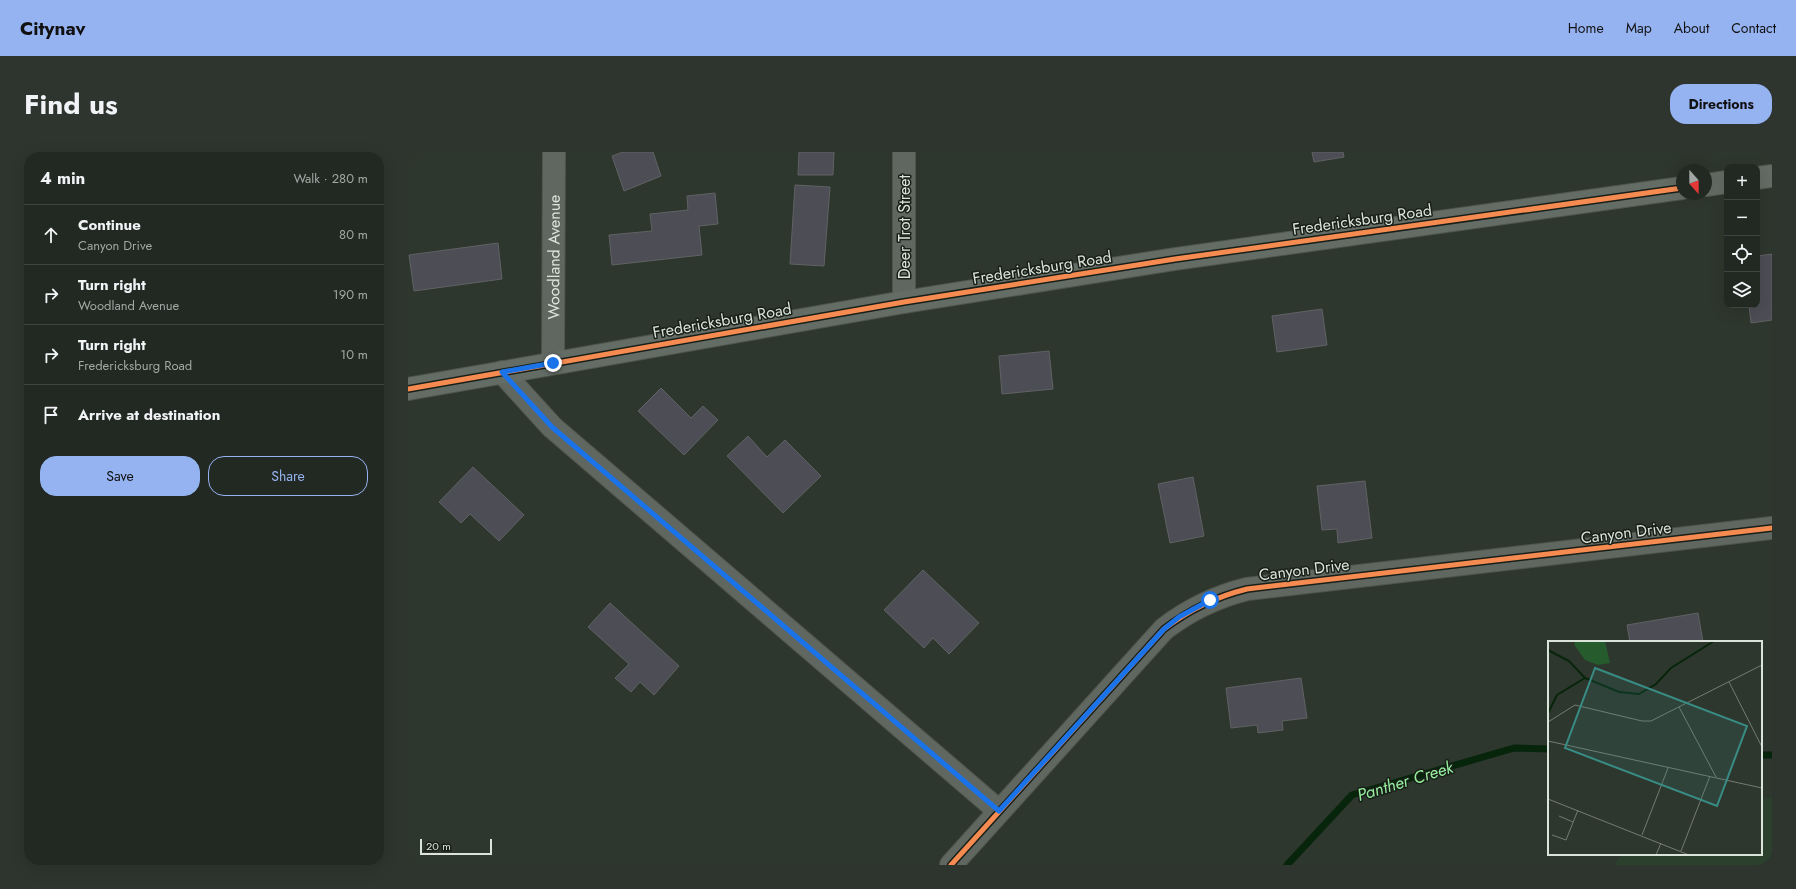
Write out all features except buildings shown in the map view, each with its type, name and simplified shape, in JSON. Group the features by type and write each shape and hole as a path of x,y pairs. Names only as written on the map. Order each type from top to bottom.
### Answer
{"street":[{"name":"Woodland Avenue","path":"553,363 554,152"},
{"name":"Deer Trot Street","path":"904,152 904,302"},
{"path":"1760,178 1772,176"},
{"path":"1712,184 1724,182"},
{"name":"Fredericksburg Road","path":"408,389 904,302 1175,259 1676,189"},
{"path":"502,372 552,427 999,811"},
{"name":"Canyon Drive","path":"951,865 1164,629 1179,617 1210,600 1247,589 1772,528"}],"shaded area":[{"path":"1772,797 1772,865 1615,865 1621,855 1762,855 1762,800"}],"waterway":[{"name":"Panther Creek","path":"1287,865 1352,795 1514,748 1548,749"},
{"name":"Panther Creek","path":"1762,755 1772,755"}],"cycle path":[{"path":"408,389 904,302 1175,259 1676,189"},
{"path":"951,865 1164,629 1183,615 1203,604 1247,589 1772,528"}],"route":[{"path":"553,363 502,372 552,427 999,811 1164,629 1179,617 1210,600"}]}
